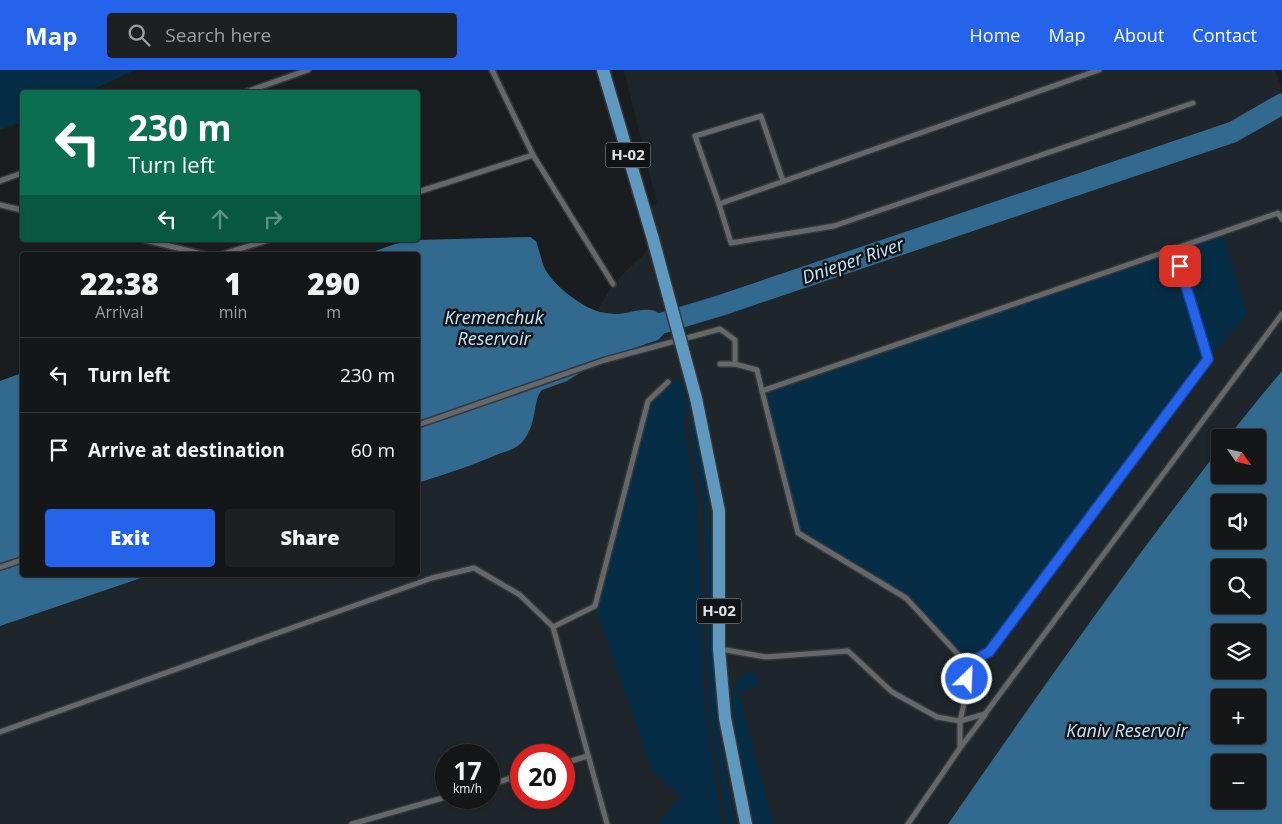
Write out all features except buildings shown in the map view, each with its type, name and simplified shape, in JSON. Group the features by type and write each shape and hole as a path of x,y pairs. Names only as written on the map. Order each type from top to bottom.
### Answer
{"main road":[{"name":"Н-02","path":"603,70 653,239 696,398 719,511 719,649 725,718 746,824"}],"lane":[{"path":"252,90 308,70"},
{"path":"492,70 533,155 613,284"},
{"path":"718,204 1100,70"},
{"path":"783,181 761,116 695,136 731,243 834,226 1193,103"},
{"path":"420,191 533,155"},
{"path":"0,181 20,174"},
{"path":"0,205 20,210"},
{"path":"762,391 1278,213 1282,219"},
{"path":"153,242 194,252"},
{"path":"230,252 262,242"},
{"path":"967,664 989,652 1208,359 1175,248"},
{"path":"908,824 960,748 1282,314"},
{"path":"420,424 605,360 720,329 735,340 735,364"},
{"path":"720,364 735,364 757,370 798,533 906,598 967,664 966,694 960,721 960,748"},
{"path":"553,627 595,606 648,400 668,382"},
{"path":"0,567 20,561"},
{"path":"0,732 432,578 474,568 520,595 553,627 607,824"},
{"path":"719,649 766,657 848,651 892,692 937,717 960,721 985,714"},
{"path":"575,760 588,756"},
{"path":"352,824 435,800"}],"shaded area":[{"path":"0,70 135,70 92,90 20,90 20,123 0,130"},
{"path":"624,70 1275,70 1282,88 1282,371 1234,429 1211,429 1211,460 1076,641 948,824 0,824 0,626 144,577 420,577 420,482 487,459 542,390 567,381 602,359 658,340 662,336 665,329 618,314 597,311 613,284 644,254 653,239 643,208 657,203"},
{"path":"1222,232 1248,314 1208,359 989,652 967,664 906,598 798,533 762,391"},
{"path":"681,380 689,411 683,423 696,493 702,603 703,690 722,824 658,824 681,796 652,770 595,606 648,401 668,382"},
{"path":"692,423 703,467 713,553 714,690 717,726 735,824 728,824 726,817 710,715 707,668 706,550 700,484 689,429"},
{"path":"751,671 757,677 760,686 738,692 774,824 755,824 741,758 731,697 736,684 743,674"}],"water":[{"name":"Kremenchuk Reservoir","path":"530,237 536,241 544,267 553,280 575,299 590,308 604,313 655,311 664,322 664,333 658,340 602,359 567,381 542,390 539,393 531,428 517,446 420,482 420,252 372,252 395,244 420,242 420,240"},
{"name":"Kaniv Reservoir","path":"1282,371 1282,824 948,824 1115,587 1211,460 1211,484 1266,484 1266,429 1234,429"},
{"path":"20,374 20,577 144,577 0,626 0,381"}],"waterway":[{"name":"Dnieper River","path":"636,331 722,305 1233,132 1282,104"}],"route":[{"path":"967,679 967,664 989,652 1208,359 1180,266"}]}
